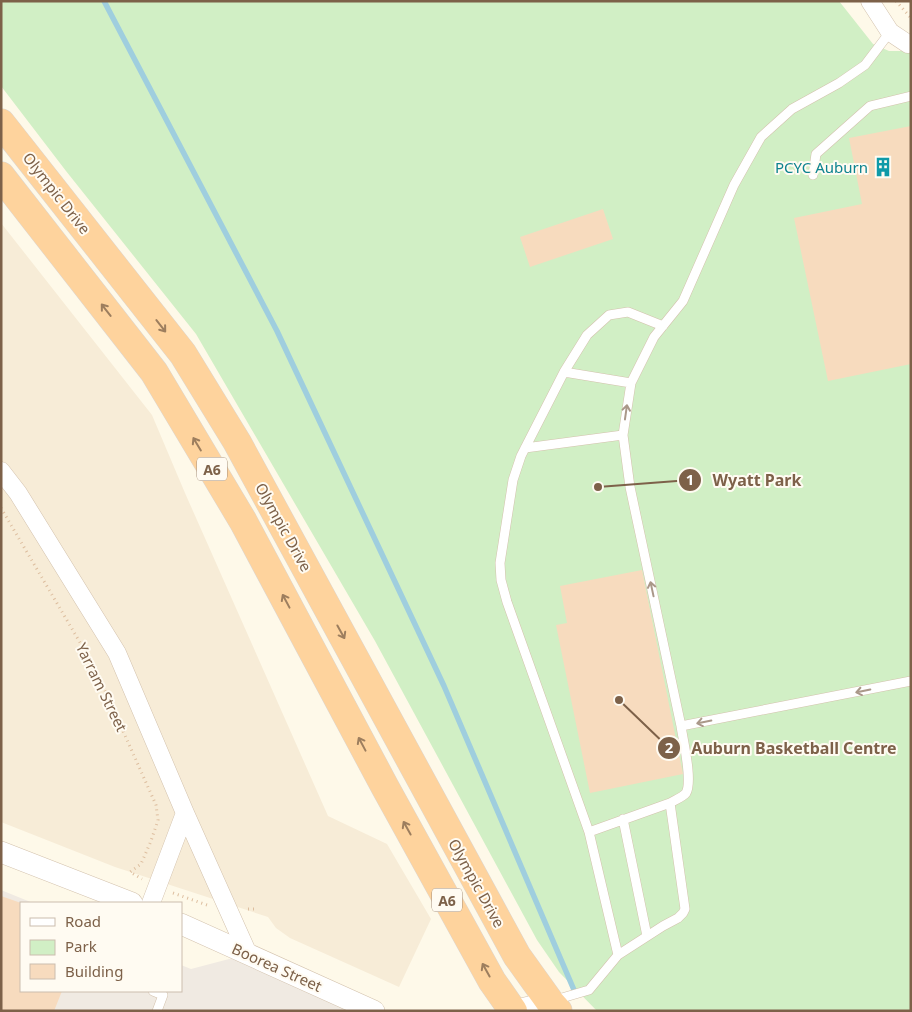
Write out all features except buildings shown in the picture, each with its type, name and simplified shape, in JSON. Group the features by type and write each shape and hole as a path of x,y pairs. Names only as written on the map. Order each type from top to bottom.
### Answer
{"highway":[{"name":"Olympic Drive","path":"1,123 183,354 237,442 406,754 521,961 550,1008"},
{"name":"A6","path":"1,176 154,372 243,521 385,787 492,981 513,1011"}],"street":[{"path":"870,1 890,32 909,46"},
{"name":"Yarram Street","path":"1,471 18,493 117,653 248,954"},
{"path":"155,895 185,813"},
{"path":"1,852 129,902"},
{"name":"Boorea Street","path":"182,924 373,1010 380,1011"},
{"path":"513,1011 550,1008"}],"lane":[{"path":"589,832 670,804 686,794 688,788 681,726 630,487 623,435 631,383 654,336 683,301 734,185 761,137 792,109 865,65 890,32"},
{"path":"813,175 816,154 870,106 911,96"},
{"path":"618,955 589,832 507,602 501,580 500,563 513,480 525,448 564,372 587,335 609,315 628,312 662,326"},
{"path":"564,372 631,383"},
{"path":"525,448 623,435"},
{"path":"681,726 911,681"},
{"path":"550,1008 588,990 618,955 684,914 685,909 670,804"},
{"path":"623,819 647,936"},
{"path":"156,992 163,995 156,1011"}],"path":[{"path":"896,1 911,18"},
{"name":"Yarram Street","path":"1,508 95,668 156,805 158,820 151,841 141,864 130,872 155,895"},
{"path":"155,895 228,910 257,909"}],"shaded area":[{"path":"1,223 152,415 328,816 387,844 431,919 399,987 290,938 276,928 268,917 115,867 1,822"},
{"path":"1,890 31,902 20,902 20,992 182,992 182,965 191,969 248,954 374,1011 1,1011"}],"green space":[{"path":"1,1 839,1 873,44 889,51 911,51 911,1011 597,1011 559,972 537,940 375,641 196,334 1,86"}],"waterway":[{"path":"104,1 277,331 444,686 574,990"}],"place":[{"name":"PCYC Auburn","path":"883,167"},
{"name":"Wyatt Park","path":"598,487"},
{"name":"Auburn Basketball Centre","path":"619,700"}]}
